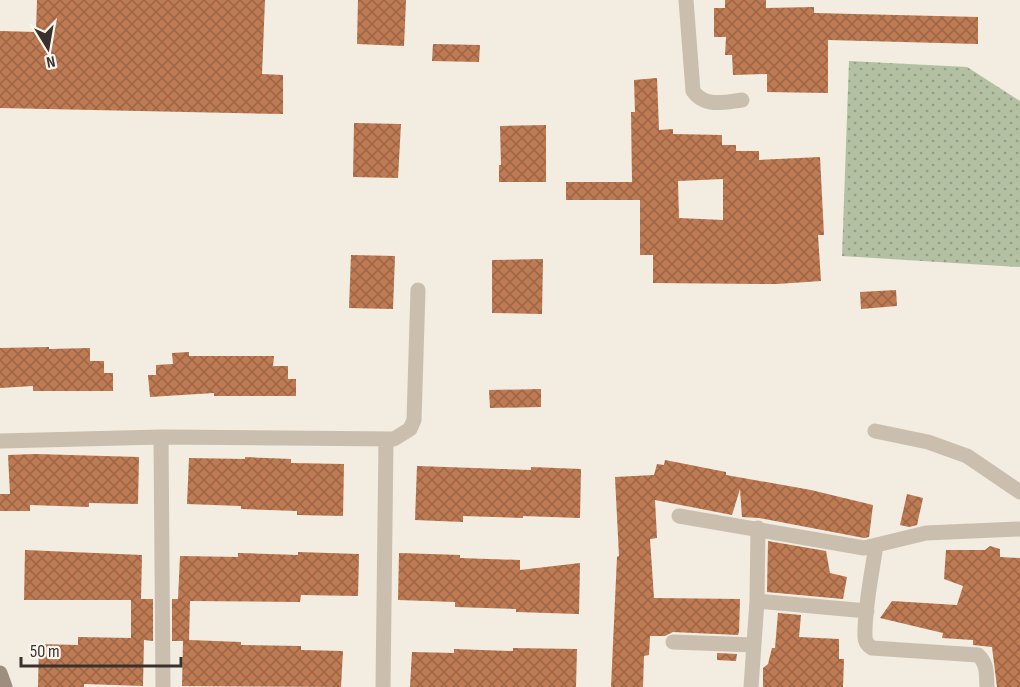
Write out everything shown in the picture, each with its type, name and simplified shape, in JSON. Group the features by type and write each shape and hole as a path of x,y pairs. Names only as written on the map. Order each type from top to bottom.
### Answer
{"main road":[{"path":"0,673 5,687"}],"street":[{"path":"686,0 693,91 705,102 742,100"},
{"path":"0,441 161,437 394,439 410,429 414,420 418,290"},
{"path":"875,431 928,442 967,456 1020,492"},
{"path":"161,437 163,687"},
{"path":"383,687 386,440"},
{"path":"679,516 864,548 926,533 1020,529"},
{"path":"751,687 757,601 758,528"},
{"path":"876,545 867,611 866,644 872,648 978,655 986,666 987,687"},
{"path":"757,601 867,611"},
{"path":"673,642 754,645"}],"green space":[{"path":"849,61 967,67 1020,101 1020,267 842,256"}],"building":[{"path":"37,0 265,0 262,74 283,75 283,114 0,108 0,31 36,32"},
{"path":"358,0 406,0 404,46 357,44"},
{"path":"725,0 766,0 766,8 814,7 814,13 978,17 978,44 828,40 828,93 767,92 767,74 733,75 732,55 725,55 726,37 714,37 714,8 725,8"},
{"path":"433,44 480,45 479,62 432,61"},
{"path":"657,78 659,130 673,129 673,134 722,135 722,145 736,145 736,151 759,151 759,160 820,157 824,235 818,235 821,281 777,284 653,283 653,255 640,255 640,200 566,200 566,182 632,182 631,112 635,112 634,80","holes":["723,179 723,220 679,218 678,181"]},
{"path":"354,123 401,124 398,178 353,177"},
{"path":"546,125 546,182 499,182 500,126"},
{"path":"351,255 395,256 393,309 349,308"},
{"path":"543,259 542,314 492,313 492,260"},
{"path":"896,290 897,306 861,309 860,292"},
{"path":"49,347 49,349 90,348 90,361 104,361 104,373 113,373 113,391 33,391 33,386 0,388 0,348"},
{"path":"189,352 189,356 274,356 273,366 288,366 288,379 296,379 296,396 214,396 214,393 150,397 148,375 156,375 156,365 173,364 172,353"},
{"path":"541,389 541,407 490,408 489,390"},
{"path":"8,455 139,457 138,504 89,503 89,507 30,505 30,511 0,511 0,494 10,494"},
{"path":"245,457 291,459 291,463 344,464 343,516 297,515 297,511 187,504 189,458 245,459"},
{"path":"665,460 873,505 869,537 742,517 740,489 732,515 655,500 657,538 650,539 654,598 740,599 739,632 738,635 673,632 665,636 650,636 649,655 644,656 643,687 611,687 617,557 619,556 615,477 654,475 657,464 664,465"},
{"path":"417,466 531,470 531,467 581,469 580,518 463,516 463,522 415,520"},
{"path":"907,494 923,498 917,525 909,527 900,525"},
{"path":"768,541 826,551 830,573 847,577 843,599 767,592"},
{"path":"990,546 1000,549 1000,557 1020,558 1020,687 997,687 992,647 973,645 973,640 942,638 943,633 880,618 892,601 957,605 963,586 944,579 946,550 985,550"},
{"path":"25,550 142,555 141,599 153,599 153,641 144,640 143,686 84,684 84,687 38,687 39,644 78,645 78,637 131,638 131,600 24,600"},
{"path":"298,552 359,554 358,596 301,595 300,602 190,601 189,640 241,642 241,645 301,646 301,650 343,651 341,687 182,686 183,641 172,641 172,599 178,599 180,556 238,557 238,553 298,555"},
{"path":"399,553 520,560 520,570 580,563 579,614 516,612 516,609 455,607 455,602 398,600"},
{"path":"778,613 801,615 799,637 839,639 839,659 844,659 843,687 763,687 763,668 768,664 772,648 775,648"},
{"path":"513,648 577,649 576,687 410,687 412,652 454,653 454,649 513,651"},
{"path":"717,653 737,654 736,661 717,660"}]}
